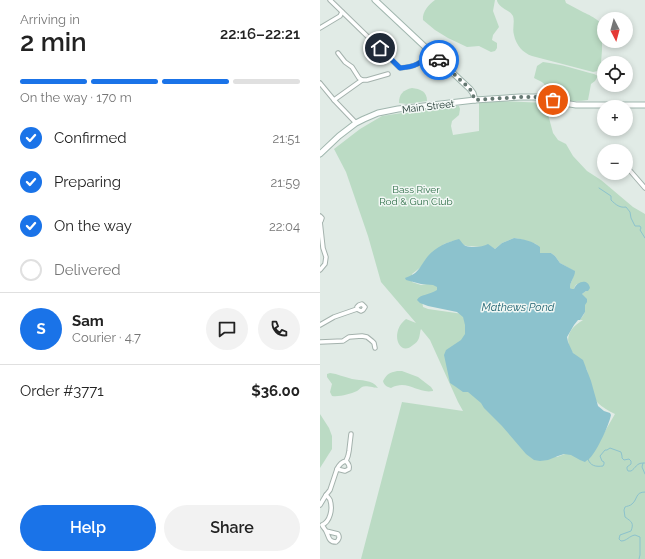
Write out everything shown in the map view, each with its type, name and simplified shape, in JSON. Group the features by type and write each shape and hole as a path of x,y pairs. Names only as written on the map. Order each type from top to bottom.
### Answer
{"main road":[{"path":"376,0 470,89 475,100"},
{"name":"Main Street","path":"320,154 339,136 356,123 386,111 475,100 520,97 538,97 576,105 645,105"}],"street":[{"path":"330,0 400,68 411,67 419,64 432,53"},
{"path":"320,28 340,16 342,12"},
{"path":"338,53 362,80"},
{"path":"334,100 362,80 388,74"},
{"path":"320,83 356,123"},
{"path":"633,174 645,188"},
{"path":"320,216 322,218 320,221 321,245 326,258 320,270"},
{"path":"320,325 334,317 357,309"},
{"path":"320,342 343,341 349,337 362,336 367,337 372,341 375,348"},
{"path":"320,505 330,490 337,469 343,461 346,461 350,451 351,434"},
{"path":"337,469 344,471 349,469 350,466 346,461"},
{"path":"326,495 331,501 330,517 327,522 324,524 321,523 326,531"}],"green space":[{"path":"435,0 495,0 493,11 499,27 493,35 492,40 497,43 497,48 495,51 491,52 479,46 467,47 448,38 423,20 426,8"},
{"path":"565,0 566,3 597,19 597,48 602,48 602,50 602,56 597,56 597,71 593,72 532,56 526,53 520,48 515,39 513,33 513,16 497,1"},
{"path":"543,62 556,64 597,76 595,81 591,84 588,100 568,101 548,96 544,84 534,78 537,66"},
{"path":"412,88 422,91 426,95 427,101 407,104 399,103 402,93"},
{"name":"Bass River Rod & Gun Club","path":"479,100 545,103 553,133 558,140 566,144 573,156 587,171 597,177 597,180 601,180 633,207 645,214 645,559 361,559 402,402 463,411 430,340 421,329 417,341 408,348 400,346 398,342 398,330 401,324 406,319 416,323 381,282 368,236 346,172 334,149 360,129 382,116 409,112 409,110 413,109 459,106 459,115 452,121 451,126 453,135 479,131","holes":["514,238 536,244 540,250 540,253 551,253 560,263 574,271 570,288 573,290 577,284 586,291 582,294 585,309 580,320 583,320 570,332 568,342 577,358 587,370 592,395 601,406 615,414 590,457 570,452 557,457 542,454 485,406 463,314 423,307 422,300 428,295 437,292 441,278 421,285 412,282 412,274 438,253 444,244 453,241 467,246 491,247 495,249 502,243"]},
{"path":"402,371 418,377 431,387 433,391 422,391 402,385 391,388 384,384 383,381 389,374"},
{"path":"330,373 370,382 378,388 363,386 357,391 348,394 332,396 330,392 332,384 327,377 327,374"},
{"path":"320,414 332,436 332,449 320,468"}],"water":[{"name":"Mathews Pond","path":"514,238 534,243 540,247 540,253 551,253 560,263 575,271 570,288 574,289 577,284 585,282 590,288 582,294 587,299 585,312 580,320 578,320 574,325 567,337 573,353 583,360 598,406 611,415 608,425 593,455 585,462 571,455 564,454 548,460 534,460 526,454 481,403 468,392 463,392 450,383 444,355 446,350 461,340 465,334 463,317 457,312 420,303 417,300 418,298 437,290 437,287 406,280 405,278 414,274 428,256 435,250 450,242 459,239 466,246 477,247 488,244 495,249 502,243"}],"waterway":[{"path":"599,188 611,196 611,200 616,205 626,207 630,212 635,226 640,226 640,230 645,238"},
{"path":"588,459 594,466 603,466 604,462 600,456 605,450 610,448 621,452 624,460 629,459 631,461 631,464 627,467 628,471 631,471 637,465 643,463"},
{"path":"645,463 643,463 642,467 645,474"},
{"path":"639,559 640,537 635,535 623,541 619,539 620,535 631,531 632,526 631,522 625,517 625,507 632,504 638,494 645,492"}],"way so far":[{"path":"439,60 470,89 475,100 538,97 553,100"}],"route":[{"path":"380,48 400,68 411,67 419,64 432,53 439,60"}]}
